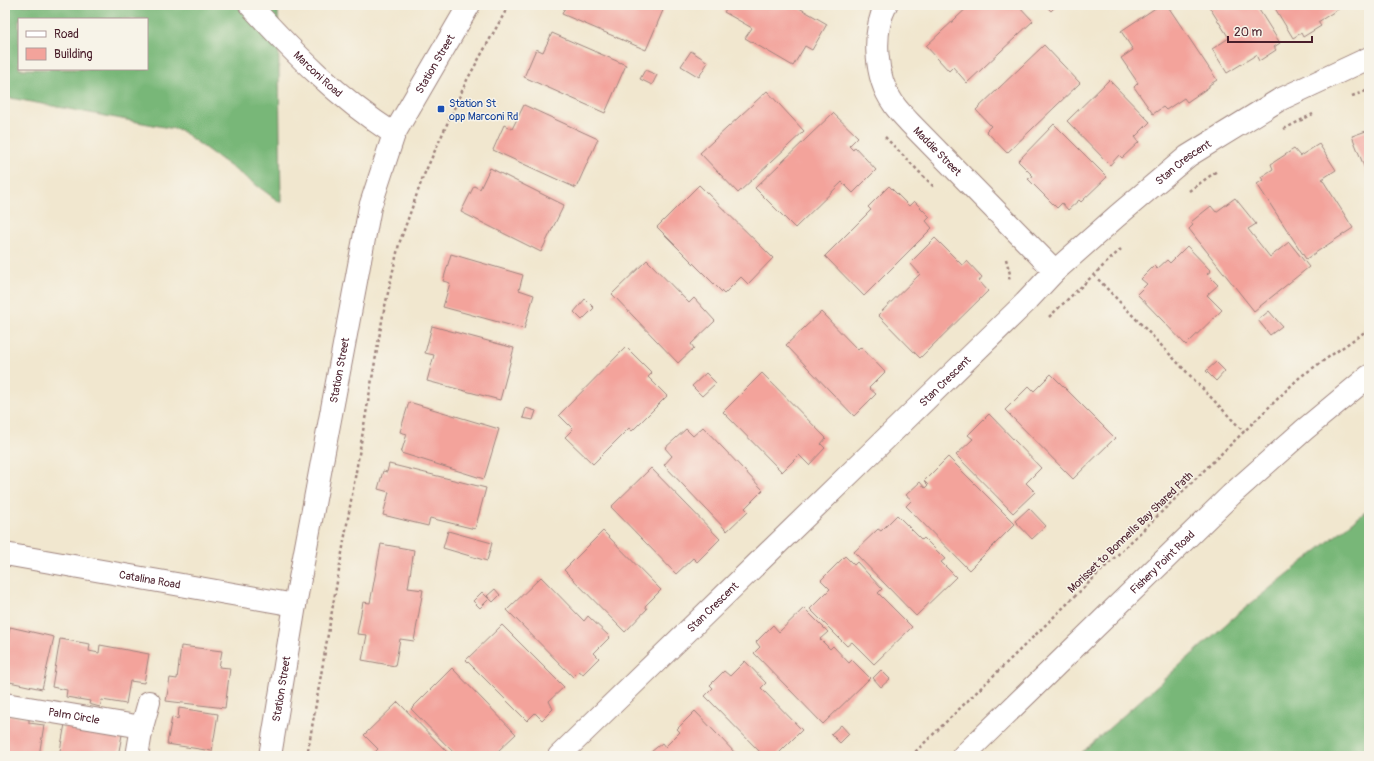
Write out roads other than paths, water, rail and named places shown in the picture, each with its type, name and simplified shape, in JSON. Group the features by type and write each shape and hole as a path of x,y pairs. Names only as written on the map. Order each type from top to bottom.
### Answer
{"street":[{"name":"Marconi Road","path":"250,5 297,55 334,90 394,134"},
{"name":"Station Street","path":"270,756 295,605 370,207 394,134 469,5"},
{"name":"Maddie Street","path":"886,5 882,13 877,43 882,82 892,103 1055,271"},
{"name":"Stan Crescent","path":"559,756 917,409 1025,303 1055,271 1117,216 1188,156 1279,100 1369,58"},
{"name":"Fishery Point Road","path":"963,756 1231,495 1304,430 1369,376"},
{"name":"Catalina Road","path":"5,554 295,605"},
{"path":"138,756 142,727 149,702"},
{"name":"Palm Circle","path":"5,704 142,727"}],"place":[{"name":"Station St opp Marconi Rd","path":"441,109"}]}
